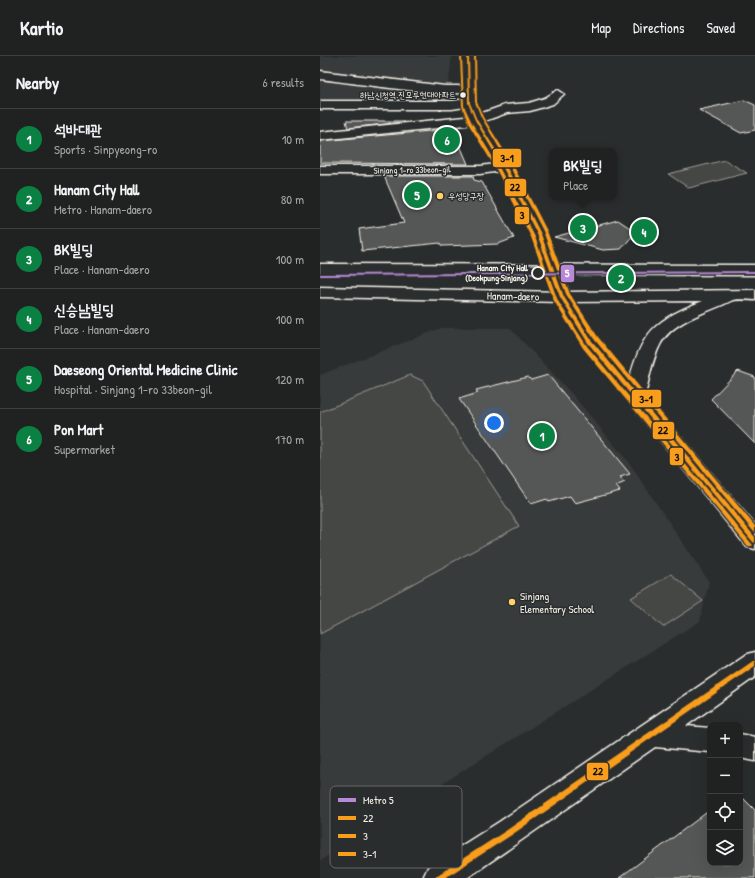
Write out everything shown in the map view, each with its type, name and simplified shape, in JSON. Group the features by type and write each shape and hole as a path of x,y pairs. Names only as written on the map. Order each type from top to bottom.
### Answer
{"main road":[{"path":"468,56 469,96 476,120 504,167 539,234 562,297 590,342 686,456 755,542"},
{"path":"320,75 445,90 469,96"},
{"path":"320,136 476,120 505,109 530,107 549,101 558,94"},
{"path":"320,105 452,105 469,96"},
{"name":"Sinjang 1-ro 33beon-gil","path":"320,170 480,170 504,167"},
{"path":"320,269 755,270"},
{"name":"Hanam-daero","path":"320,292 562,297 755,296"},
{"path":"635,396 647,353 654,339 676,320 732,296"},
{"path":"462,863 652,735 755,663"},
{"path":"652,735 707,740"},
{"path":"743,747 755,749"},
{"path":"439,878 454,868"}],"shaded area":[{"path":"320,56 452,56 446,104 320,105"},
{"path":"725,160 747,173 689,188 668,174"},
{"name":"Sinjang Elementary School","path":"441,328 510,328 572,394 630,464 709,582 700,621 439,786 330,786 330,855 320,861 320,375"},
{"path":"410,375 423,381 519,526 320,634 320,412"},
{"path":"671,574 703,601 663,627 631,598"}],"building":[{"path":"744,100 755,105 755,130 741,133 699,110"},
{"path":"346,121 404,121 404,122 348,128"},
{"path":"453,129 468,164 320,163 320,141"},
{"path":"384,176 473,176 474,180 482,182 514,238 498,244 442,246 440,243 362,251 359,229 404,223"},
{"path":"618,220 636,232 621,249 603,250 554,237"},
{"path":"738,371 755,377 755,444 711,399"},
{"path":"548,375 630,474 620,477 625,482 616,486 620,491 575,503 570,496 549,502 547,499 531,504 459,399 478,393 476,390 528,377 531,380"},
{"path":"743,798 755,810 755,878 619,878 707,812 707,866 743,866"}],"metro line":[{"name":"5","path":"320,275 755,272"}],"transit line":[{"name":"3","path":"461,56 463,106 470,123 498,169 533,237 556,301 585,347 750,545"},
{"name":"22","path":"468,56 469,103 476,120 504,166 539,234 562,297 590,342 755,541"},
{"name":"3-1","path":"475,56 476,102 482,117 510,163 545,231 568,294 596,338 755,530"},
{"name":"22","path":"462,863 510,832 755,663"},
{"name":"22","path":"439,878 454,868"}],"place":[{"name":"하남시청역.진모루현대아파트","path":"463,95"},
{"name":"Pon Mart","path":"447,140"},
{"name":"Daeseong Oriental Medicine Clinic","path":"417,195"},
{"name":"우성당구장","path":"440,196"},
{"name":"BK빌딩","path":"583,228"},
{"name":"신승남빌딩","path":"644,232"},
{"name":"Hanam City Hall (Deokpung·Sinjang)","path":"538,273"},
{"name":"Hanam City Hall","path":"621,278"},
{"name":"석바대관","path":"542,436"},
{"name":"Sinjang Elementary School","path":"512,602"}]}
